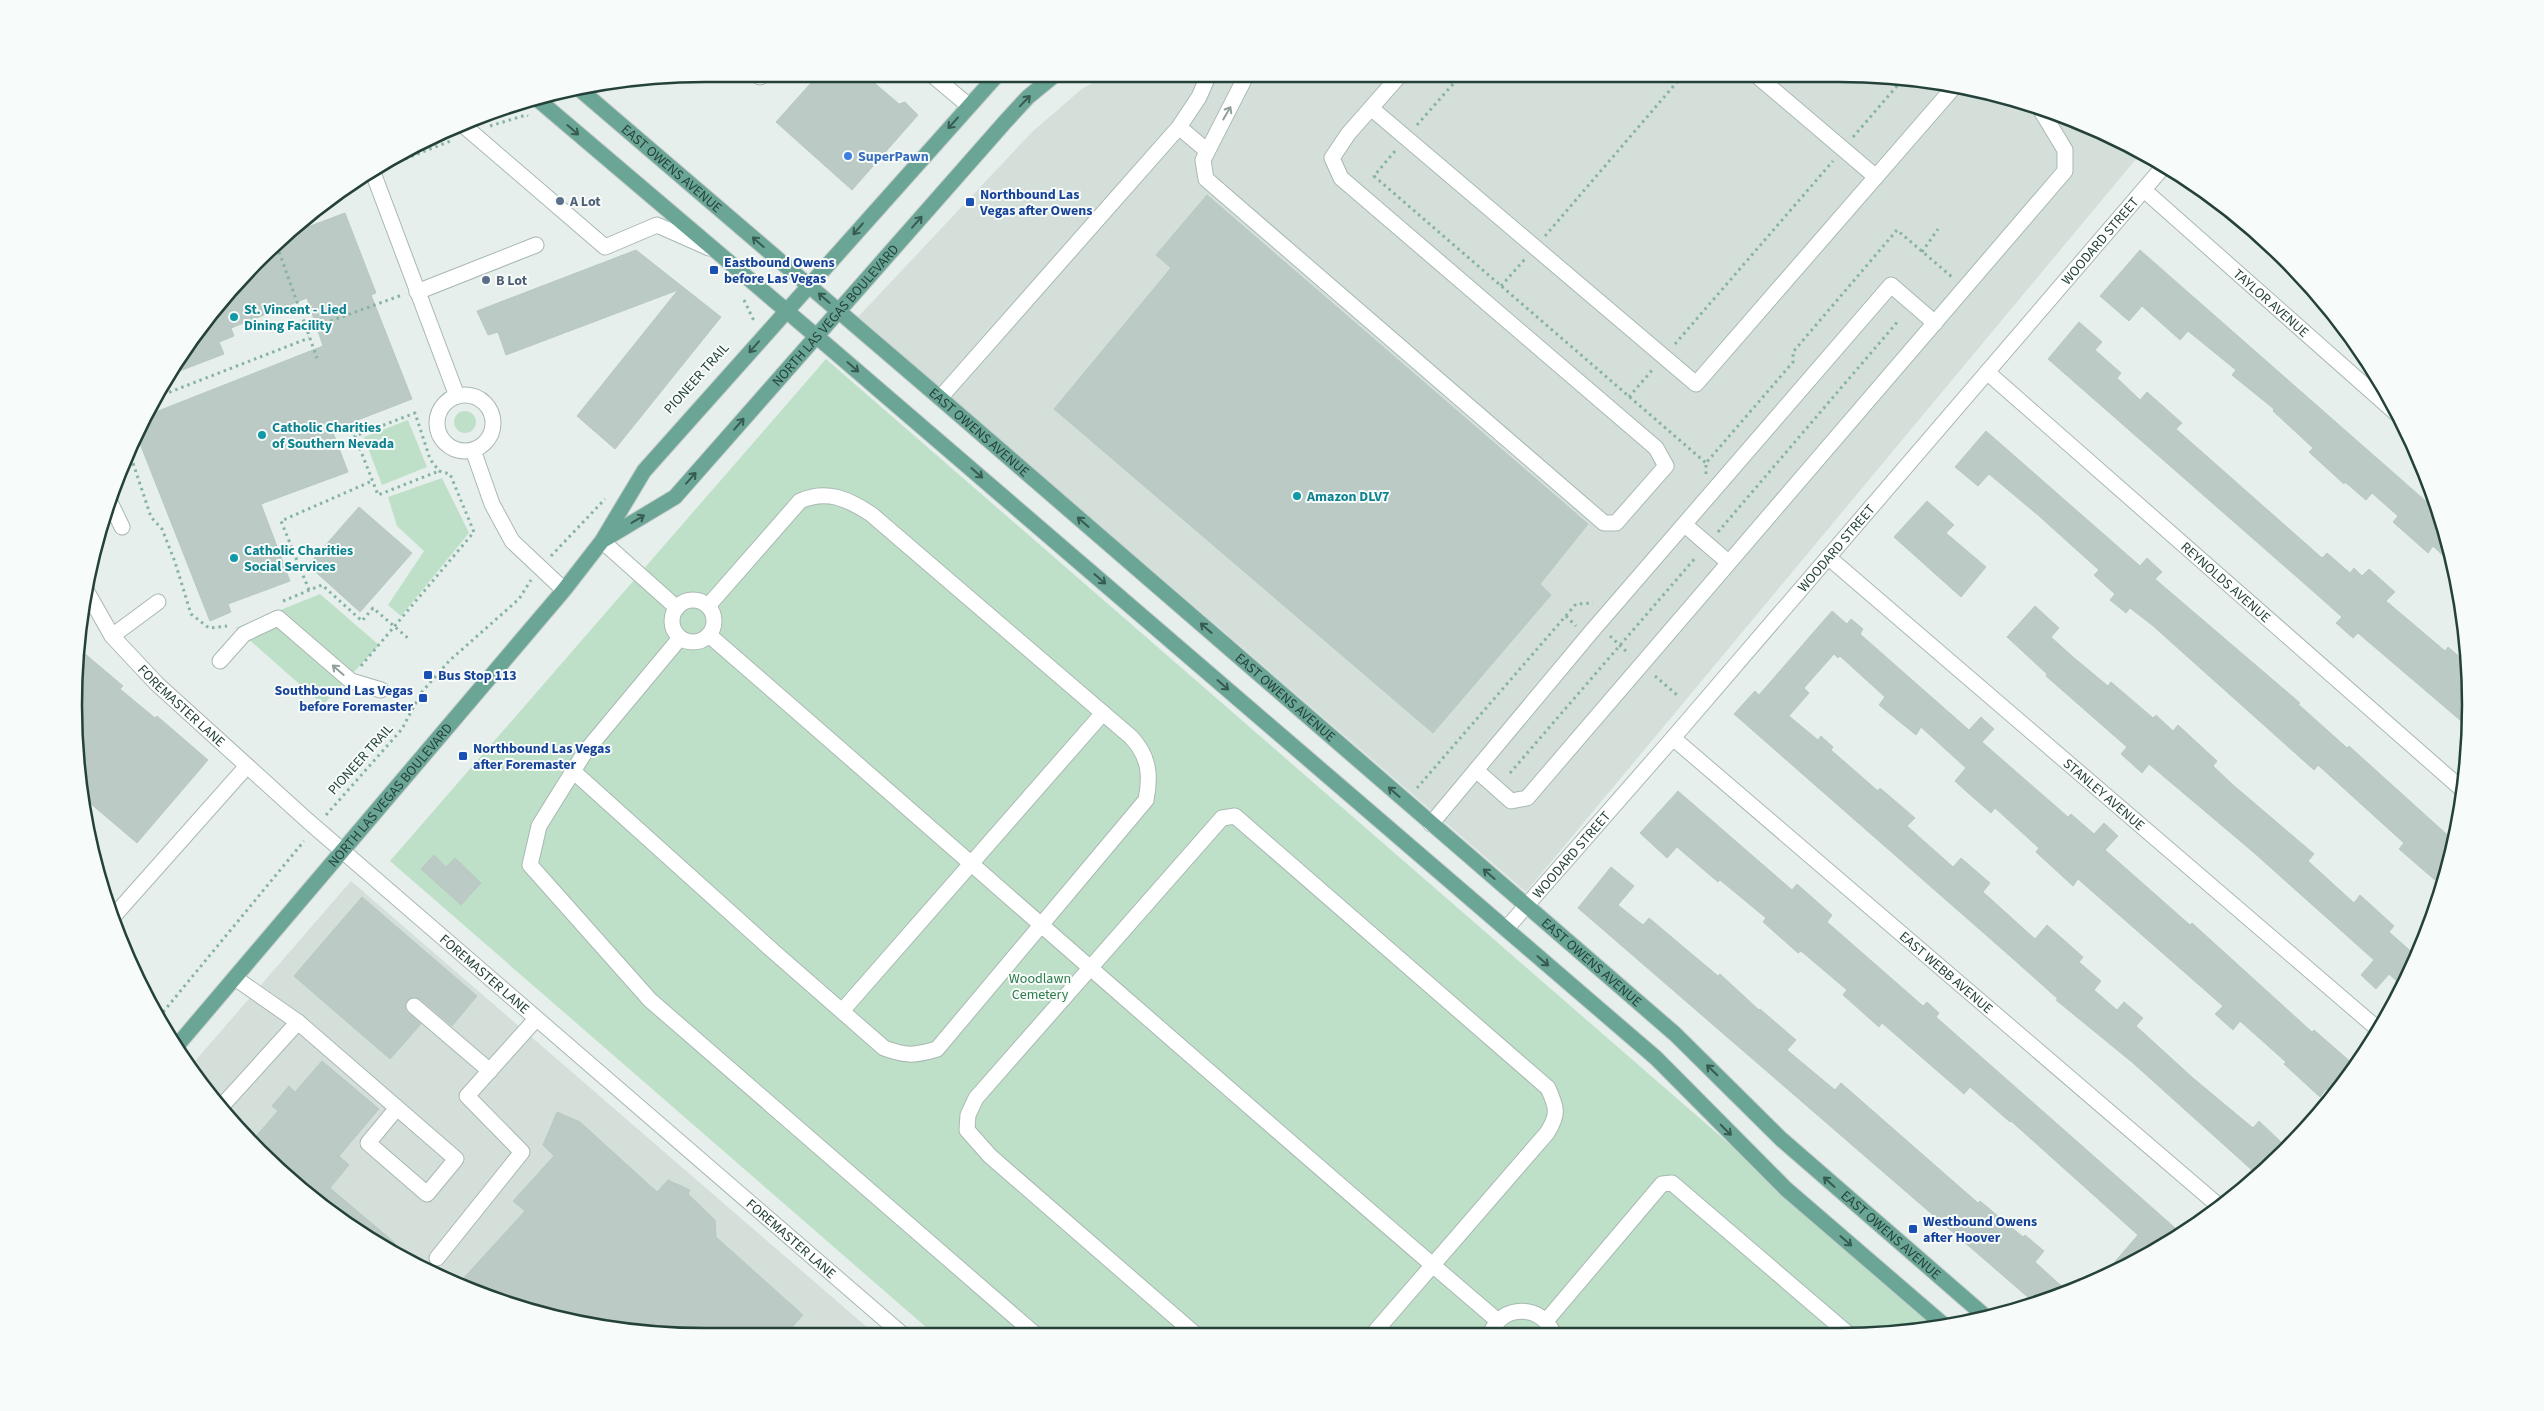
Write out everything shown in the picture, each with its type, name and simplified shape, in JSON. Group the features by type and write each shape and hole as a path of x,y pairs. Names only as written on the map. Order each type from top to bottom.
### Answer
{"main road":[{"name":"NORTH LAS VEGAS BOULEVARD","path":"181,1042 564,590 602,541 644,471 991,82"},
{"name":"NORTH LAS VEGAS BOULEVARD","path":"602,541 675,496 1005,122 1028,97 1046,82"},
{"name":"EAST OWENS AVENUE","path":"585,94 940,398 1675,1034 1781,1139 1980,1312"},
{"path":"543,104 786,310 1656,1058 1786,1189 1938,1320"}],"street":[{"path":"940,82 969,106"},
{"path":"940,398 1179,126 1199,97 1206,82"},
{"path":"1242,82 1202,160 1206,179 1604,523 1616,523 1666,466 1656,448 1340,178 1332,158 1393,82"},
{"path":"1764,82 1876,177"},
{"path":"1371,108 1696,384 1949,92"},
{"path":"1476,770 1511,802 1527,798 2065,171 2065,150 2046,119"},
{"path":"1179,126 1206,150"},
{"path":"468,130 605,247 657,225 712,249"},
{"name":"WOODARD STREET","path":"1506,929 1674,738 2159,172"},
{"path":"374,178 410,293 457,396"},
{"name":"TAYLOR AVENUE","path":"2144,190 2381,400"},
{"path":"410,293 536,245"},
{"path":"1431,824 1592,631 1891,285 1935,322"},
{"name":"REYNOLDS AVENUE","path":"1987,372 2456,785"},
{"path":"457,396 475,397 484,402 492,418 490,436 485,443 473,450 460,451 452,448 440,435 437,426 442,408 457,396"},
{"path":"473,450 492,504 512,541 540,570 564,590"},
{"path":"573,771 884,1048 905,1056 921,1054 937,1048 1146,800 1149,784 1142,748 871,514 854,503 814,494 800,501 708,606"},
{"path":"114,511 122,527"},
{"path":"1685,525 1728,562"},
{"path":"602,541 677,608"},
{"name":"STANLEY AVENUE","path":"1828,557 2373,1025"},
{"name":"FOREMASTER LANE","path":"92,600 112,636 157,684 247,766 342,852 895,1328"},
{"path":"689,601 702,602 708,606 714,619 709,635 700,641 693,642 680,638 673,627 672,620 677,608 689,601"},
{"path":"112,636 158,602"},
{"path":"220,662 244,634 278,618 351,681 381,690"},
{"path":"709,635 1432,1265 1494,1327 1506,1315 1527,1311 1550,1327 1662,1184 1672,1183 1841,1328"},
{"path":"680,638 585,752 539,826 530,864 650,1000 1028,1328"},
{"path":"842,1011 1103,713"},
{"name":"EAST WEBB AVENUE","path":"1674,738 2215,1202"},
{"path":"118,911 247,766"},
{"path":"1188,1328 990,1156 967,1130 968,1115 976,1098 1222,818 1235,816 1548,1088 1556,1106 1555,1120 1547,1133 1378,1328"},
{"path":"235,978 298,1022 456,1159 427,1194 368,1143 397,1108"},
{"path":"414,1006 490,1071"},
{"path":"438,1258 522,1152 467,1096 536,1019"},
{"path":"225,1102 298,1022"}],"path":[{"path":"1455,82 1374,176 1706,463"},
{"path":"1501,286 1677,82"},
{"path":"1629,397 1897,86"},
{"path":"475,127 526,115 535,122"},
{"path":"1922,252 1938,229"},
{"path":"1706,479 1706,463 1793,362 1793,352 1897,230 1965,288"},
{"path":"278,253 317,358"},
{"path":"306,330 410,293"},
{"path":"739,296 747,302 755,318 753,326"},
{"path":"166,393 309,338"},
{"path":"355,674 474,532 450,474 439,471 378,495 355,436 415,413 430,459 439,471"},
{"path":"133,461 151,516 162,529 175,562 191,614 209,628 228,626"},
{"path":"309,590 281,521 372,481"},
{"name":"PIONEER TRAIL","path":"334,806 402,729 421,693 449,662 519,599 540,570 608,496"},
{"path":"282,602 322,585 362,621 373,608 409,639"},
{"path":"1415,791 1576,604 1599,602"},
{"path":"1566,616 1581,630 1606,633 1677,695"},
{"path":"163,1012 306,839"}],"shaded area":[{"path":"1095,82 1839,82 1879,84 1960,94 2000,104 2077,130 2136,159 1526,892 858,317 1032,132 1083,88"},
{"path":"351,881 868,1328 706,1328 624,1323 584,1317 544,1307 467,1281 394,1245 359,1224 326,1200 265,1146 237,1116 194,1062"}],"green space":[{"name":"Woodlawn Cemetery","path":"826,359 1933,1321 1879,1327 1839,1328 927,1328 390,861"},
{"path":"465,411 473,414 476,422 473,430 465,433 457,430 454,422 457,414"},
{"path":"408,420 427,467 382,485 364,437"},
{"path":"442,478 469,533 401,616 388,605 424,551 397,526 388,497"},
{"path":"320,594 379,645 323,705 236,628"}],"building":[{"name":"SuperPawn","path":"812,82 873,82 899,104 905,102 918,115 852,190 776,122"},
{"name":"Amazon DLV7","path":"1207,195 1588,524 1540,584 1551,595 1433,733 1054,409 1171,268 1156,255"},
{"path":"345,213 376,293 371,295 412,399 332,430 348,472 261,504 290,581 228,604 231,612 210,621 140,444 157,412 323,346 307,298 231,328 234,336 219,342 224,354 180,371 211,326 237,295 265,265 306,228"},
{"path":"636,250 721,317 615,449 577,416 678,290 506,355 498,332 488,335 477,311"},
{"path":"2140,250 2427,502 2443,555 2433,546 2428,553 2393,522 2398,516 2372,493 2366,500 2345,482 2344,484 2309,452 2313,448 2273,411 2274,409 2232,375 2236,370 2188,331 2180,340 2142,306 2129,321 2100,296"},
{"path":"2079,322 2102,342 2095,350 2121,373 2117,378 2140,400 2147,392 2182,423 2176,429 2322,558 2327,553 2350,573 2354,568 2362,576 2369,569 2395,592 2386,601 2445,651 2448,647 2459,657 2461,721 2358,633 2353,638 2336,623 2342,617 2048,359"},
{"path":"1986,431 2140,566 2147,558 2162,572 2155,579 2300,703 2298,704 2347,748 2349,746 2448,835 2436,878 2435,880 2399,849 2404,843 2318,765 2314,770 2152,625 2130,608 2126,613 2110,600 2115,594 2094,575 2099,570 2039,516 1989,474 1978,486 1955,467"},
{"path":"1927,501 1954,525 1946,533 1986,567 1961,597 1894,537"},
{"path":"359,507 412,553 360,612 308,565"},
{"path":"2035,606 2059,628 2051,637 2073,657 2108,686 2111,682 2153,718 2156,715 2173,731 2178,725 2217,761 2213,766 2314,854 2308,861 2354,903 2360,895 2394,926 2389,932 2411,951 2397,981 2389,974 2376,989 2361,975 2374,960 2252,851 2149,764 2142,773 2121,754 2127,747 2046,676 2047,674 2007,637"},
{"path":"1832,611 1847,624 1851,619 1863,629 1860,634 1969,730 1981,717 1994,729 1982,742 2068,817 2071,814 2094,834 2104,823 2118,836 2105,850 2190,925 2192,923 2312,1032 2314,1030 2350,1061 2328,1091 2326,1089 2320,1097 2284,1064 2286,1062 2240,1021 2233,1030 2215,1014 2223,1006 2078,879 2073,886 2036,852 2039,848 1995,808 1991,813 1967,792 1955,781 1966,768 1921,727 1916,735 1879,705 1885,697 1840,656 1838,658 1834,654 1804,688 1809,693 1789,716 1818,740 1821,736 1833,747 1831,750 1878,791 1880,788 1915,818 1907,826 1953,867 1961,858 1990,883 1983,892 2035,939 2047,925 2083,957 2079,962 2101,981 2094,990 2117,1010 2124,1002 2143,1018 2136,1026 2193,1078 2253,1128 2259,1121 2281,1142 2253,1171 2133,1063 2056,1000 2058,999 2011,957 1734,714 1755,691 1759,695"},
{"path":"85,654 123,686 120,689 155,718 157,716 208,760 137,843 90,803 82,706"},
{"path":"1678,791 1792,890 1797,884 1832,915 1827,922 1923,1006 1927,1002 1939,1013 1936,1017 2176,1229 2112,1265 2138,1235 2011,1121 1970,1087 1964,1094 1882,1023 1879,1027 1843,995 1847,990 1801,951 1798,953 1763,922 1766,918 1720,880 1718,882 1677,847 1667,858 1640,833"},
{"path":"434,855 446,867 455,858 481,883 461,905 421,869"},
{"path":"1611,867 1634,886 1618,905 1643,925 1649,918 1718,976 1720,974 1759,1010 1796,1040 1787,1050 1835,1090 1841,1083 1978,1203 1980,1201 2023,1237 2025,1235 2044,1251 2035,1262 2062,1287 2029,1298 1578,908"},
{"path":"362,897 477,996 452,1026 420,999 415,997 407,1000 405,1010 421,1024 390,1059 294,976"},
{"path":"322,1061 379,1109 339,1156 349,1165 330,1188 395,1243 394,1245 359,1224 326,1200 295,1174 256,1136 278,1111 272,1106 289,1086 295,1092"},
{"path":"557,1112 580,1122 657,1192 668,1180 690,1190 688,1194 715,1220 716,1237 803,1315 791,1328 665,1327 624,1323 584,1317 544,1307 463,1279 525,1211 513,1201 554,1156 543,1145"}],"place":[{"name":"SuperPawn","path":"848,156"},
{"name":"A Lot","path":"560,201"},
{"name":"Northbound Las Vegas after Owens","path":"970,202"},
{"name":"Eastbound Owens before Las Vegas","path":"714,270"},
{"name":"B Lot","path":"486,280"},
{"name":"St. Vincent - Lied Dining Facility","path":"234,317"},
{"name":"Catholic Charities of Southern Nevada","path":"262,435"},
{"name":"Amazon DLV7","path":"1297,496"},
{"name":"Catholic Charities Social Services","path":"234,558"},
{"name":"Bus Stop 113","path":"428,675"},
{"name":"Southbound Las Vegas before Foremaster","path":"423,698"},
{"name":"Northbound Las Vegas after Foremaster","path":"463,756"},
{"name":"Westbound Owens after Hoover","path":"1913,1229"}]}
